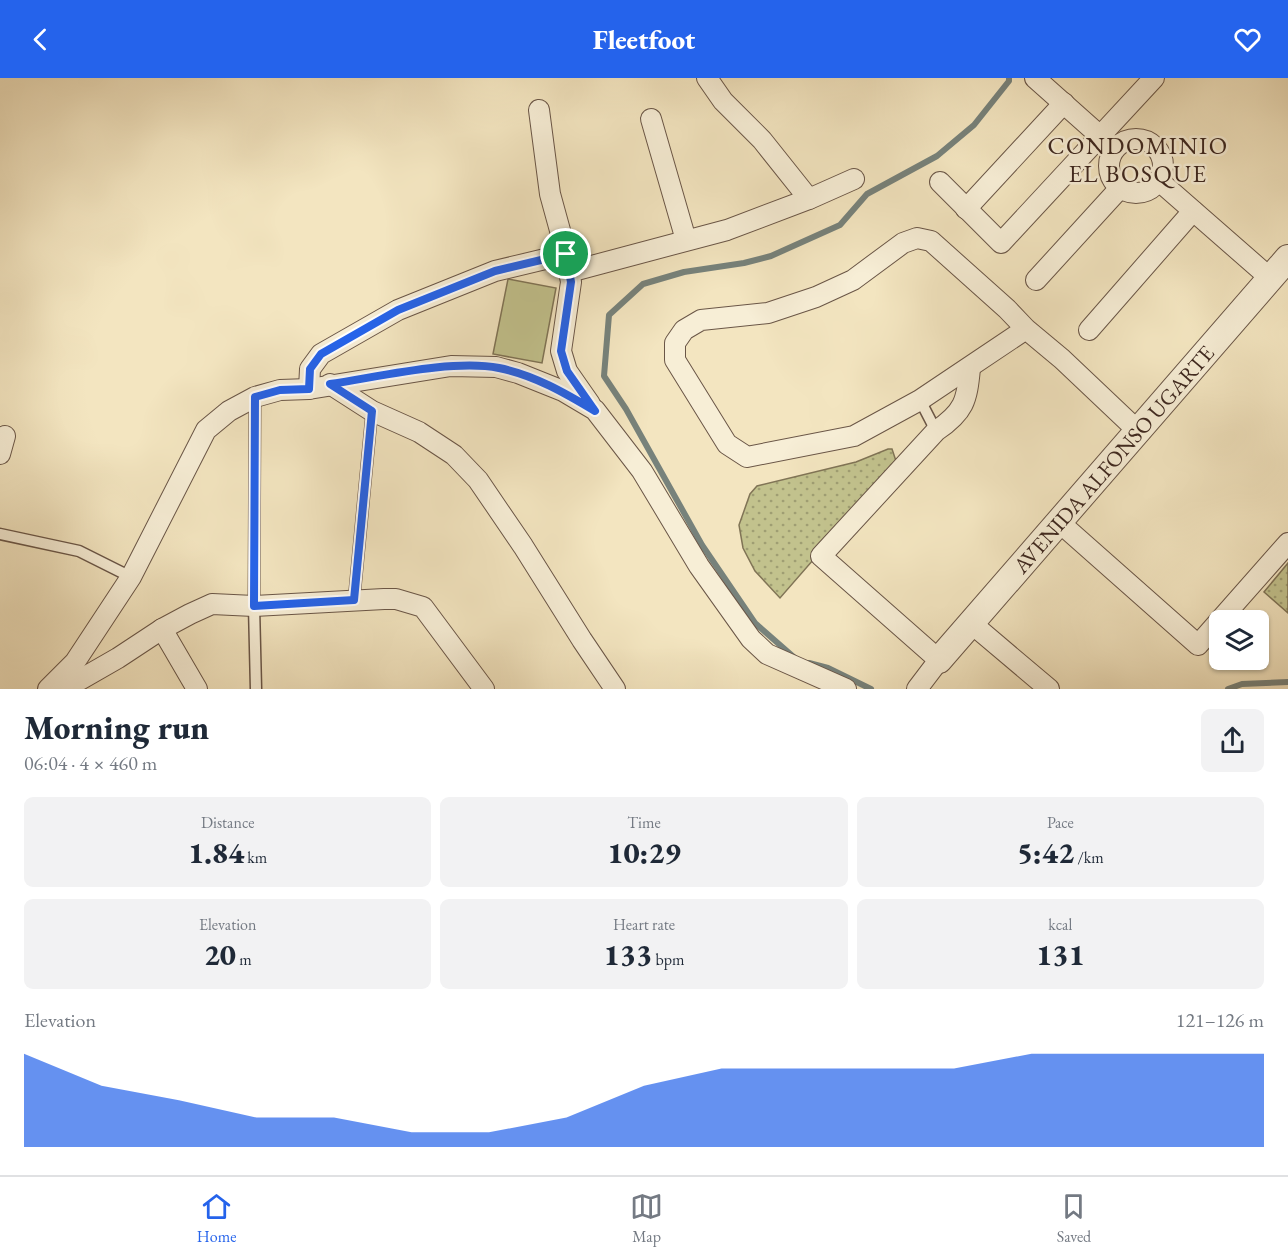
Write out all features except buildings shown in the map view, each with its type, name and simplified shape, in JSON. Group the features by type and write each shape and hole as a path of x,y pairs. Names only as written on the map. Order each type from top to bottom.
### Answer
{"street":[{"path":"707,78 723,101 762,140 809,199"},
{"path":"1035,78 1107,142 1110,174 1120,188 1136,192 1152,187 1158,180 1162,163 1160,154 1148,141 1139,139 1122,143 1107,142"},
{"path":"940,182 1001,243 1107,142 1154,78"},
{"path":"966,209 1064,103"},
{"path":"539,110 550,194 571,282 561,351 567,371 642,471 699,566 751,639 767,654 846,689"},
{"path":"651,119 686,240"},
{"path":"309,389 310,369 321,354 398,310 495,271 568,263 727,230 854,179"},
{"path":"1158,180 1270,278"},
{"path":"1036,280 1120,188"},
{"path":"1089,330 1193,211"},
{"path":"1026,329 920,400 854,436 747,457 727,444 675,360 675,344 684,330 701,320 768,313 816,297 853,280 903,243 917,238 931,241 1138,431"},
{"name":"AVENIDA ALFONSO UGARTE","path":"939,660 1288,258"},
{"path":"48,689 75,662 131,578 207,430 230,411 255,397 280,390 309,389 451,366 496,367 563,391 595,411"},
{"path":"916,689 939,660 821,556 936,431 956,418 968,394 970,368"},
{"path":"330,384 372,411 419,432 454,455 478,480 615,689"},
{"path":"1059,522 1198,645 1288,543"},
{"path":"69,688 162,629 212,604 254,606 396,599 423,607 484,689"},
{"path":"971,623 1049,689"},
{"path":"162,629 197,689"},
{"path":"807,672 824,689"}],"lane":[{"path":"255,397 256,689"},
{"path":"920,400 936,431"},
{"path":"354,600 372,411"},
{"path":"0,534 79,551 131,578"}],"green space":[{"path":"508,279 556,288 542,363 493,354"},
{"path":"892,449 896,461 895,466 780,598 755,571 743,548 739,525 750,494 757,486 856,462"},
{"path":"1288,563 1288,613 1264,592"}],"waterway":[{"path":"796,659 755,623 702,545 626,409 604,376 609,315 643,284 684,272 744,263 771,256 840,225 867,194 937,156 974,125 1009,78"},
{"path":"809,663 828,668 871,689"},
{"path":"1228,689 1242,684 1288,682"}],"district":[{"name":"CONDOMINIO EL BOSQUE","path":"1138,160"}],"route":[{"path":"566,254 571,282 561,351 567,371 595,411 563,391 496,367 451,366 330,384 372,411 354,600 254,606 255,397 280,390 309,389 310,369 321,354 398,310 495,271 566,254"}]}
